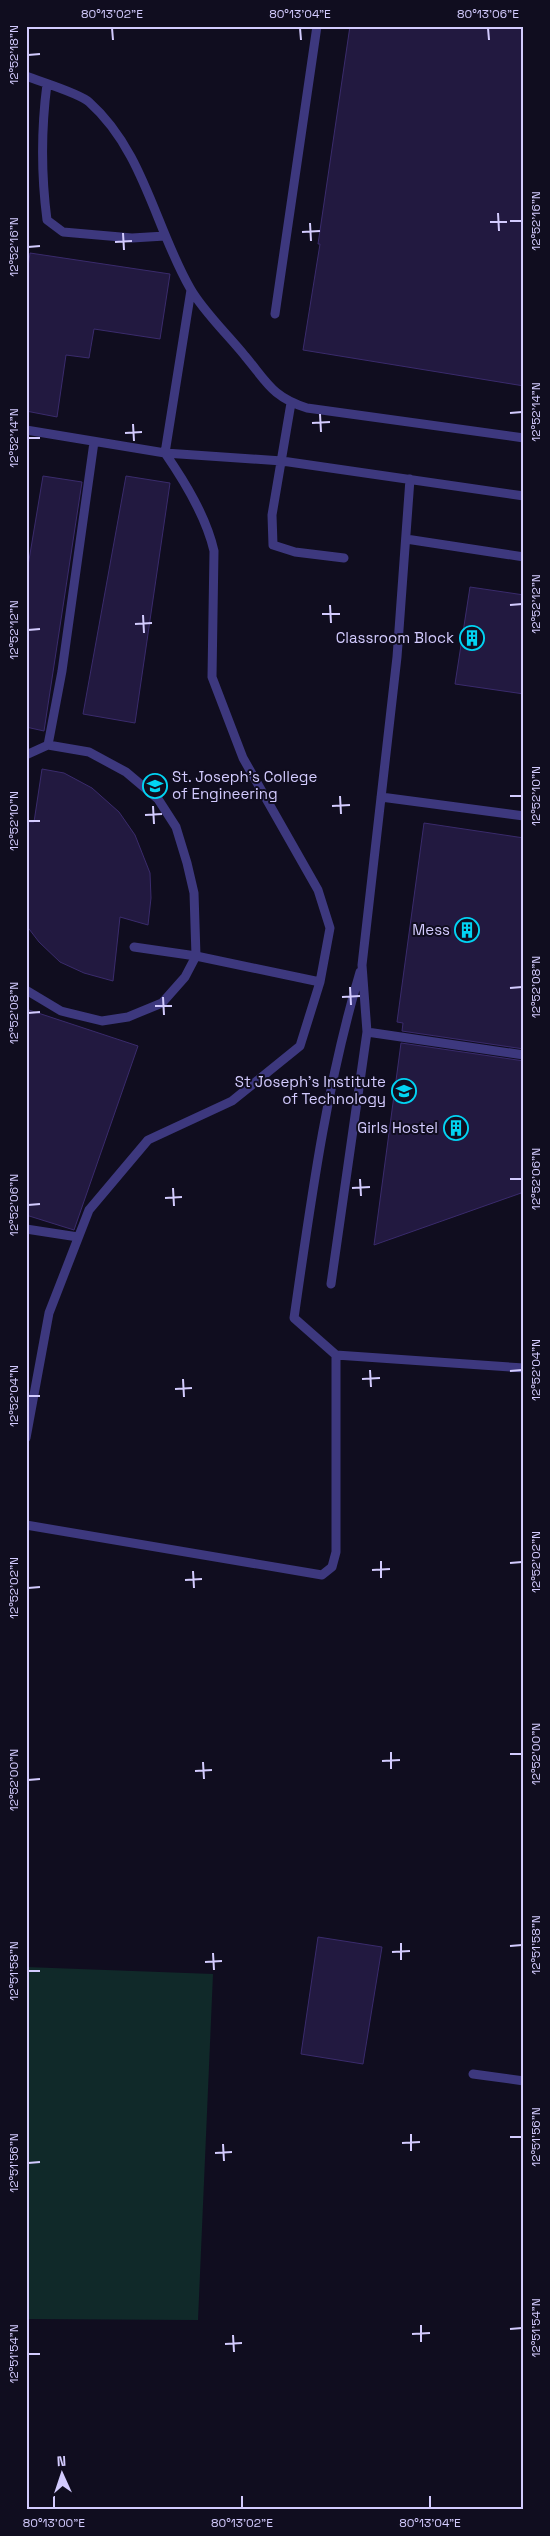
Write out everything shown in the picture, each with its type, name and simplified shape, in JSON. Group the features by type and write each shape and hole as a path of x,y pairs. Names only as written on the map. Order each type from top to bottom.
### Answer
{"lane":[{"path":"275,314 317,26"},
{"path":"26,76 88,100 110,123 146,183 165,236 191,290 262,376 272,391 291,403 356,416 524,438"},
{"path":"47,84 43,110 42,182 47,220 63,232 132,238 165,236"},
{"path":"26,1438 49,1313 89,1210 148,1140 232,1101 300,1046 320,982 330,928 318,890 243,758 212,677 214,551 212,540 184,480 165,453 191,290"},
{"path":"291,403 272,515 272,545 295,552 344,558"},
{"path":"26,430 165,453 282,461 524,496"},
{"path":"48,745 62,671 94,442"},
{"path":"410,480 396,657 362,965 342,1034 317,1152 294,1318 336,1355 524,1368"},
{"path":"406,539 524,558"},
{"path":"26,755 48,745 90,752 126,772 158,799 176,827 189,870 194,893 196,956 185,977 162,1003 128,1017 102,1020 61,1011 26,990"},
{"path":"381,796 524,816"},
{"path":"134,947 196,956 320,982"},
{"path":"331,1284 368,1032 362,965"},
{"path":"368,1032 524,1055"},
{"path":"26,1229 78,1237"},
{"path":"26,1525 322,1575 332,1567 336,1552 336,1355"},
{"path":"473,2074 524,2081"}],"green space":[{"path":"26,1967 213,1974 198,2320 26,2319"}],"building":[{"path":"350,26 514,26 524,29 524,386 303,350 320,244 318,244"},
{"path":"30,253 170,274 160,339 94,329 89,358 66,355 57,417 26,411 26,282"},
{"path":"43,476 82,482 44,731 26,727 26,578"},
{"path":"126,476 170,483 135,723 83,714"},
{"name":"Classroom Block","path":"470,587 524,595 524,694 455,684"},
{"path":"42,769 64,773 92,788 119,812 135,835 150,873 151,898 148,925 120,917 113,981 84,973 60,962 39,942 26,925 26,822 34,822"},
{"name":"Mess","path":"424,823 524,838 524,1049 402,1031 403,1023 397,1022"},
{"path":"26,1009 138,1046 74,1230 26,1215"},
{"name":"Girls Hostel","path":"401,1043 524,1061 524,1192 374,1245"},
{"path":"318,1937 382,1947 363,2064 301,2054"}],"place":[{"name":"Classroom Block","path":"472,638"},
{"name":"St. Joseph's College of Engineering","path":"155,786"},
{"name":"Mess","path":"467,930"},
{"name":"St Joseph's Institute of Technology","path":"404,1091"},
{"name":"Girls Hostel","path":"456,1128"}]}
